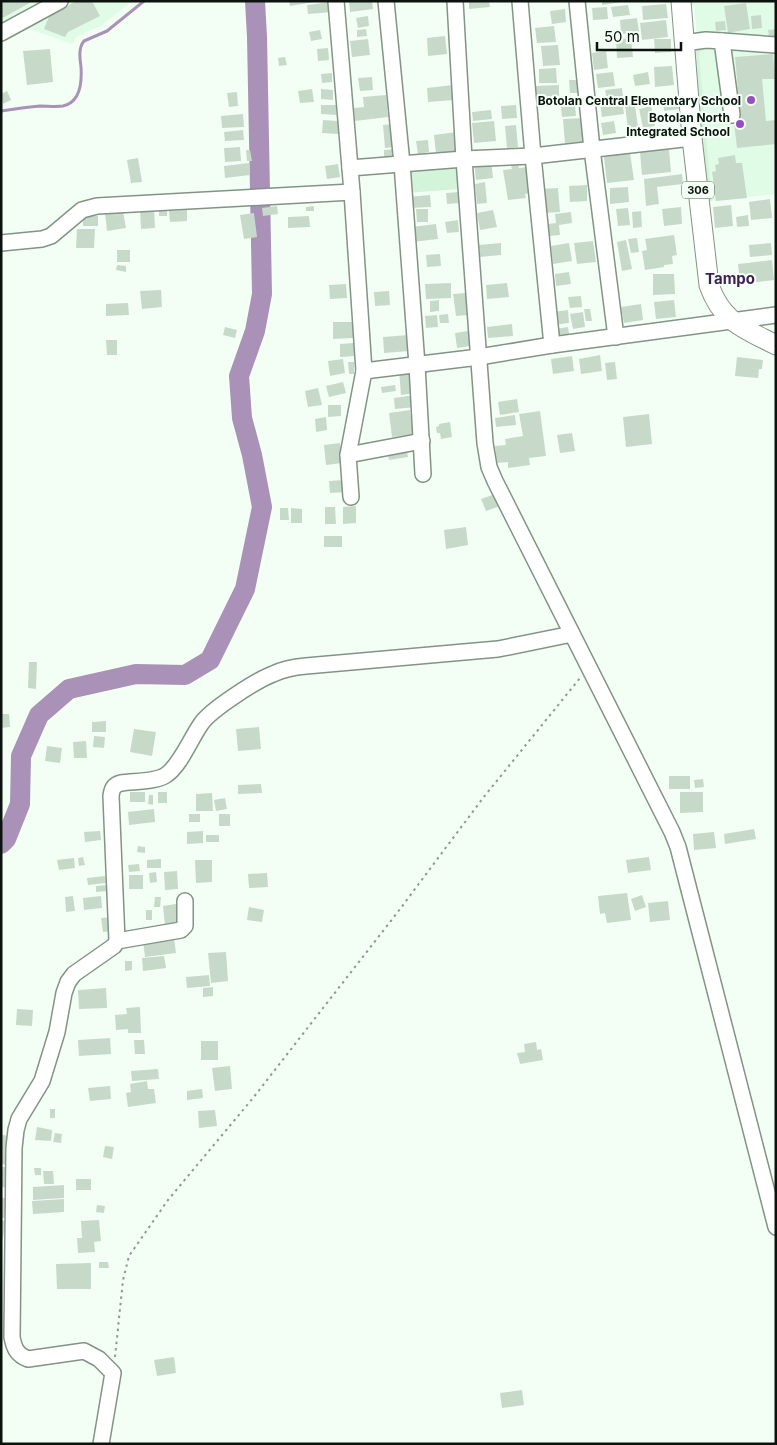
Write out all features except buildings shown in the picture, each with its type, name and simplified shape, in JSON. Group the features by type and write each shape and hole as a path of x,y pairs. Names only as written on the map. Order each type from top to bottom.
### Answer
{"main road":[{"name":"306","path":"681,1 692,138 709,285 714,299 723,313 733,321 776,345"}],"street":[{"path":"1,33 60,1"},
{"path":"336,1 352,192 364,370 348,455 352,497"},
{"path":"386,1 402,164 424,474"},
{"path":"455,1 464,159 485,443 489,467 494,481 678,847 776,1227"},
{"path":"520,1 552,346"},
{"path":"577,1 592,149 616,337"},
{"path":"684,43 706,40 776,45"},
{"path":"722,41 732,116"},
{"path":"350,168 464,159 533,156 692,138"},
{"path":"1,243 42,239 51,236 82,210 97,206 352,192"},
{"path":"364,370 479,357 776,315"},
{"path":"348,455 422,441"},
{"path":"102,1444 113,1373 99,1359 84,1351 28,1359 16,1351 12,1337 14,1148 19,1119 42,1082 57,1032 64,993 68,982 74,974 114,946 117,940 112,789 121,783 161,778 168,774 202,722 228,700 272,674 292,668 498,649 572,634"},
{"path":"117,940 182,930 185,926 185,901"}],"path":[{"path":"113,1373 123,1280 129,1256 168,1200 253,1098 483,798 589,667"}],"shaded area":[{"path":"1,1 132,1 101,26 77,36 72,44 8,21 1,25"},
{"name":"Botolan North Integrated School","path":"687,1 776,1 776,194 712,201 694,6 687,7"},
{"path":"707,46 699,53 712,201 707,202 695,52 697,48"},
{"path":"457,164 459,189 407,193 406,168"}],"waterway":[{"path":"1,111 25,107 63,106 69,104 74,100 79,91 81,73 80,54 84,41 107,31 144,1"},
{"path":"1,844 6,839 20,804 21,756 39,715 69,689 136,674 185,675 210,660 245,589 262,507 252,455 242,418 239,376 255,331 262,294 255,1"}],"place":[{"name":"Botolan Central Elementary School","path":"751,100"},
{"name":"Botolan North Integrated School","path":"740,124"}],"district":[{"name":"Tampo","path":"730,278"}]}
